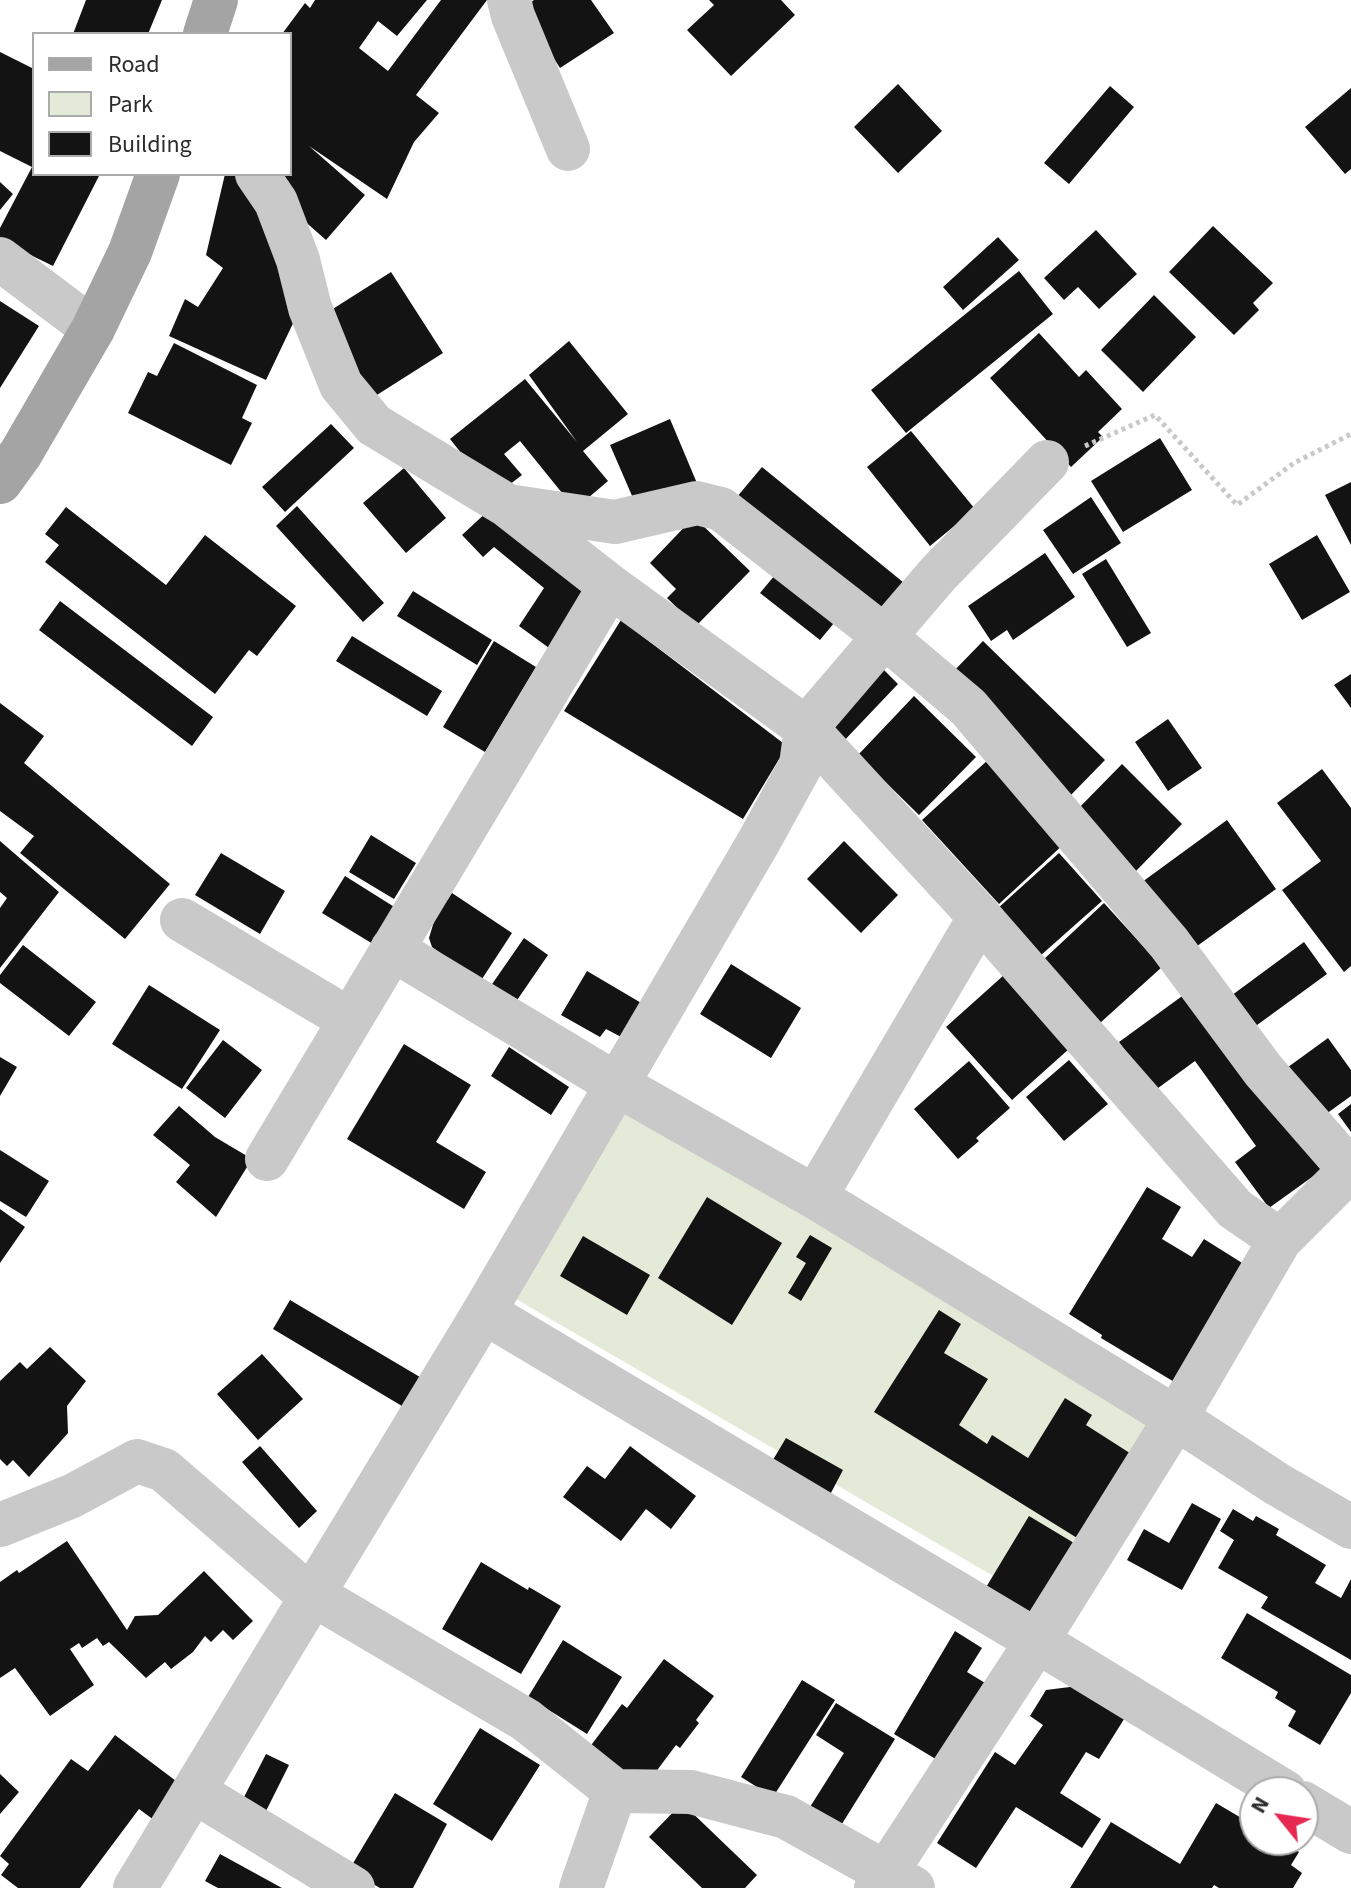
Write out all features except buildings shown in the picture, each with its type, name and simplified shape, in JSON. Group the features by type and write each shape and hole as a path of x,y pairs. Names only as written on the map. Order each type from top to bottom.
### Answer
{"main road":[{"path":"206,32 216,0"},
{"path":"0,482 21,453 93,329 130,252 157,176"}],"street":[{"path":"509,0 568,149"},
{"path":"258,176 276,202 298,260 310,308 341,385 374,425 508,506 610,586 806,728 980,917 1235,1209 1280,1240"},
{"path":"0,259 93,329"},
{"path":"135,1888 484,1312 801,765 806,728 938,574 1047,462"},
{"path":"0,1525 72,1496 137,1461 164,1470 297,1585 526,1720 615,1791 691,1792 786,1817 892,1883 1176,1418 1280,1240 1350,1171 1263,1070 1169,943 968,707 884,636 721,509 697,503 615,522 508,506"},
{"path":"267,1159 610,586"},
{"path":"815,1197 980,917"},
{"path":"182,920 350,1020"},
{"path":"392,949 616,1084 815,1197 1351,1527"},
{"path":"484,1312 1259,1776"},
{"path":"581,1888 615,1791"},
{"path":"195,1792 353,1888"},
{"path":"1319,1813 1351,1832"}],"path":[{"path":"1047,462 1155,415 1237,505 1294,463 1351,434"}],"green space":[{"path":"630,1098 1153,1423 1033,1599 509,1295"}]}
